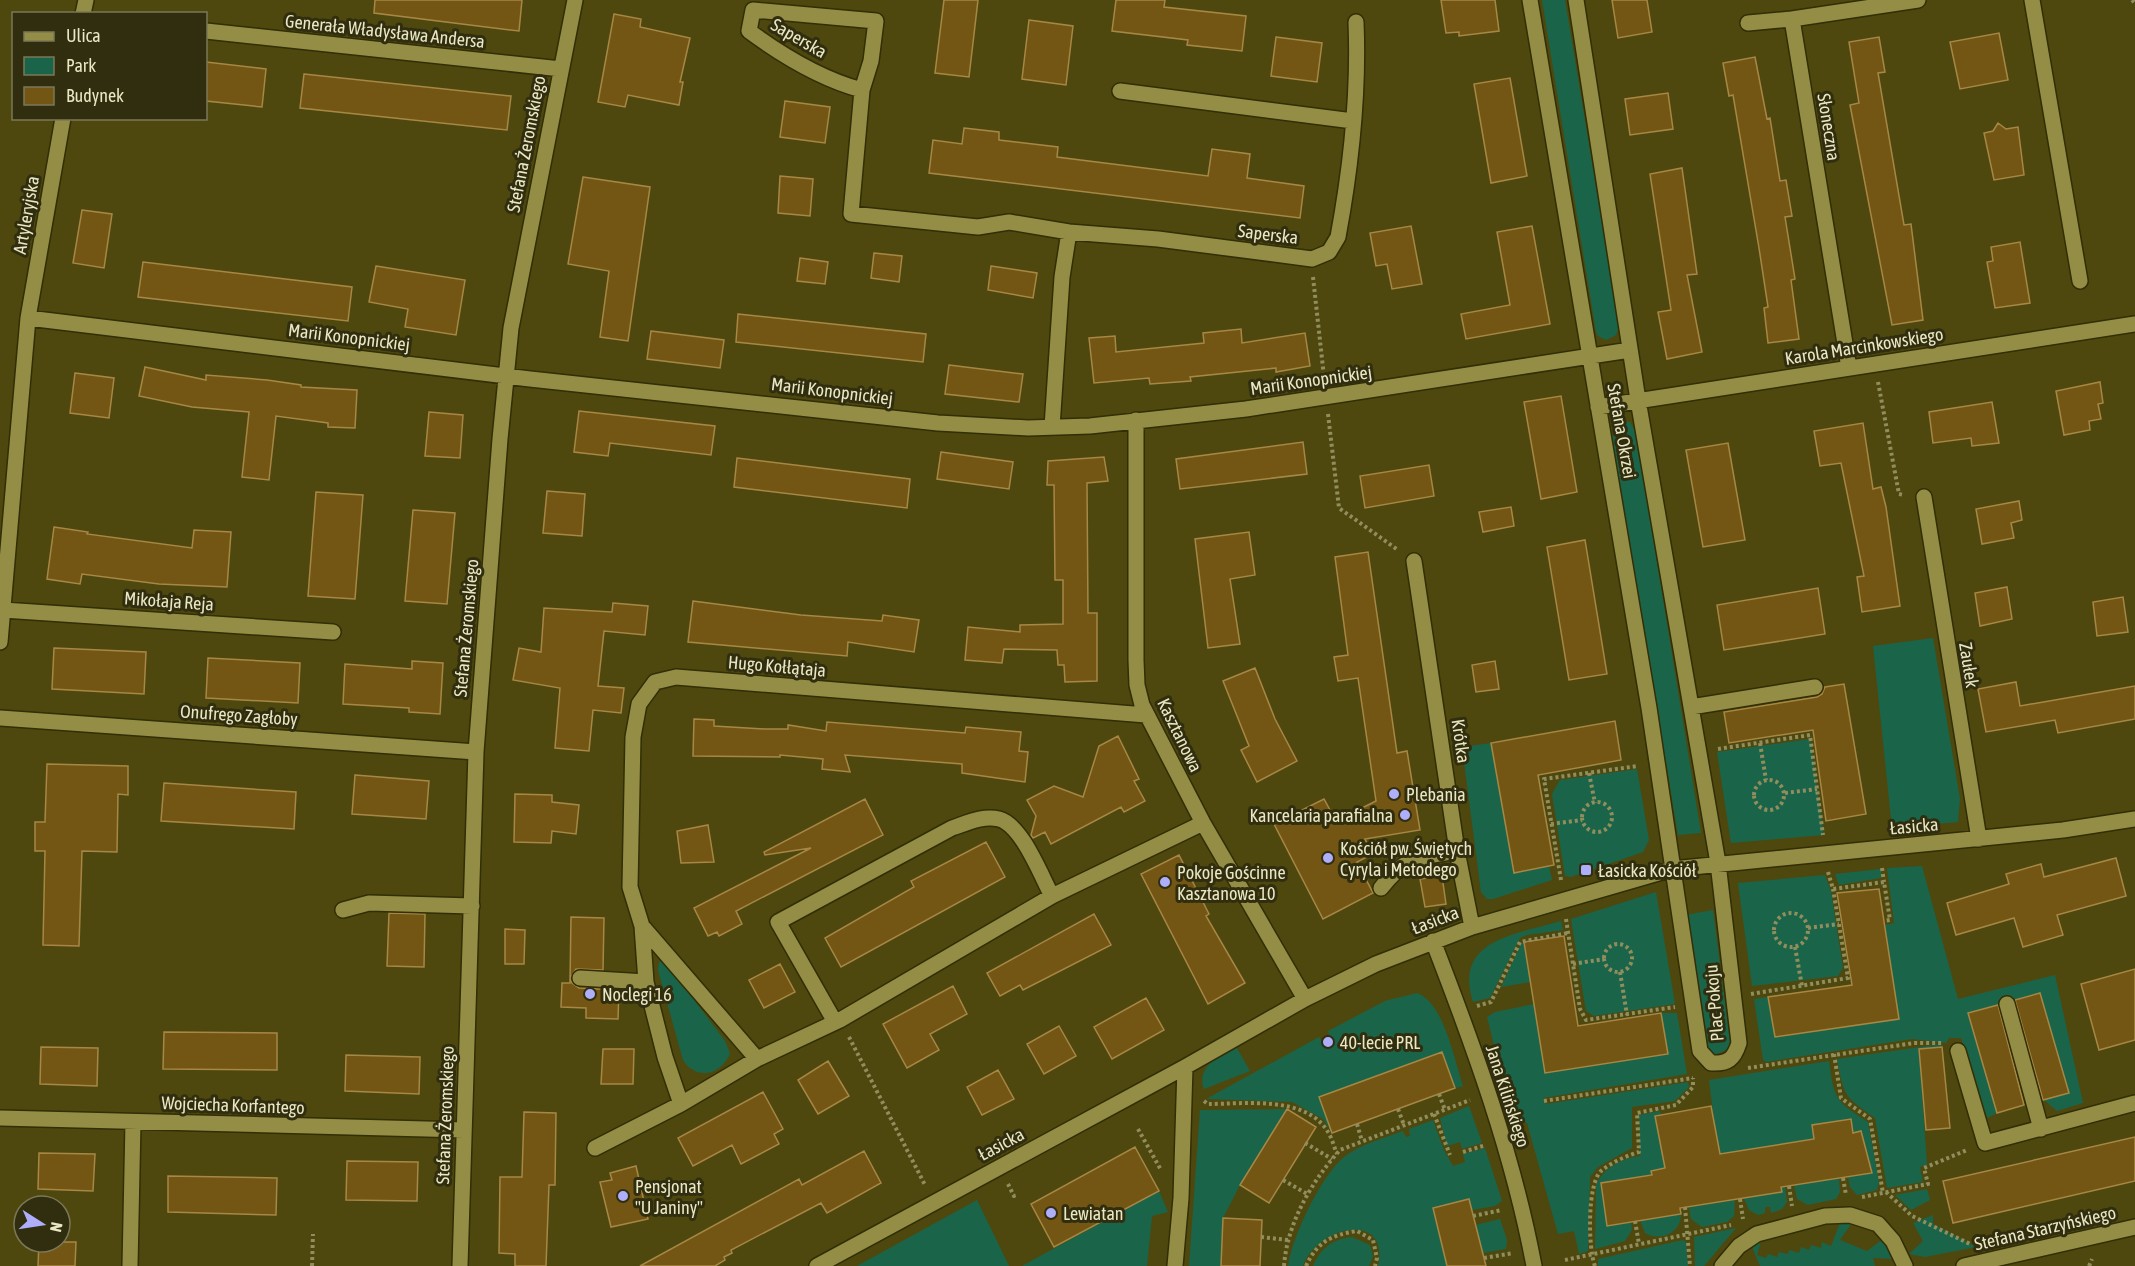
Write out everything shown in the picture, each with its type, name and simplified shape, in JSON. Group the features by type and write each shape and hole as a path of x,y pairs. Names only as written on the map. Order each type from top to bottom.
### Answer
{"street":[{"name":"Stefana Żeromskiego","path":"460,1266 476,752 511,328 575,0"},
{"name":"Stefana Okrzei","path":"1530,0 1649,708 1672,869"},
{"name":"Stefana Okrzei","path":"1576,0 1638,400 1718,863"},
{"path":"1748,23 1792,19 1918,0"},
{"path":"2032,0 2080,281"},
{"name":"Saperska","path":"862,90 847,86 781,54 749,31 753,10 876,21 871,61 862,90 851,214 978,227 1009,222 1069,232 1158,239 1312,259 1329,252 1338,237 1358,74 1356,22"},
{"name":"Słoneczna","path":"1792,19 1849,368"},
{"name":"Generała Władysława Andersa","path":"207,31 561,69"},
{"path":"1120,92 1353,121"},
{"name":"Artyleryjska","path":"0,642 28,318 63,120"},
{"path":"1052,427 1062,277 1069,232"},
{"name":"Marii Konopnickiej","path":"28,318 507,376 938,423 1052,427 1326,399 1630,350"},
{"name":"Karola Marcinkowskiego","path":"1598,407 2135,324"},
{"name":"Kasztanowa","path":"1136,420 1137,685 1146,715 1203,823 1305,999"},
{"name":"Zaułek","path":"1924,497 1979,839"},
{"name":"Krótka","path":"1414,561 1457,851 1472,927"},
{"name":"Mikołaja Reja","path":"3,610 333,632"},
{"name":"Hugo Kołłątaja","path":"681,1104 665,1056 646,982 642,926 630,887 633,737 639,704 655,682 676,677 1146,715"},
{"path":"1691,707 1815,687"},
{"name":"Onufrego Zagłoby","path":"0,718 476,752"},
{"path":"837,1021 778,922 952,828 982,819 1000,819 1014,828 1052,896"},
{"name":"Łasicka","path":"817,1266 1185,1067 1305,999 1376,964 1472,927 1672,869 2064,831 2135,819"},
{"path":"595,1148 681,1104 757,1059 837,1021 1052,896 1203,823"},
{"path":"1381,888 1398,867 1416,858 1457,851"},
{"name":"Plac Pokoju","path":"1672,869 1700,1051 1711,1063 1724,1064 1735,1056 1739,1043 1718,863"},
{"path":"343,910 369,903 472,906"},
{"name":"Hugo Kołłątaja","path":"642,926 757,1059"},
{"name":"Jana Kilińskiego","path":"1433,941 1502,1136 1516,1182 1534,1266"},
{"path":"580,978 646,982"},
{"path":"2007,1004 2040,1129"},
{"path":"1958,1051 1985,1143 2135,1103"},
{"path":"1175,1266 1181,1198 1185,1067"},
{"name":"Wojciecha Korfantego","path":"0,1118 464,1130"},
{"path":"130,1266 133,1122"},
{"path":"1722,1266 1739,1246 1757,1234 1825,1216 1850,1215 1878,1224 1893,1241 1905,1266"},
{"name":"Stefana Starzyńskiego","path":"1964,1266 2135,1227"}],"path":[{"path":"1312,259 1339,508 1414,561"},
{"path":"1877,379 1899,494 1924,497"},
{"path":"1712,750 1810,735 1824,839"},
{"path":"1760,743 1766,780"},
{"path":"1562,883 1544,779 1641,765"},
{"path":"1589,773 1595,803"},
{"path":"1766,780 1776,781 1785,793 1779,807 1769,810 1760,807 1754,794 1757,785 1766,780"},
{"path":"1785,793 1817,789"},
{"path":"1595,803 1608,807 1612,816 1609,826 1601,831 1591,831 1582,820 1586,807 1595,803"},
{"path":"1551,824 1582,820"},
{"path":"1881,866 1890,920 1884,921"},
{"path":"1750,994 1848,978 1828,871"},
{"path":"1833,889 1884,882"},
{"path":"1792,912 1803,917 1808,928 1806,938 1795,947 1783,945 1775,936 1774,925 1777,919 1792,912"},
{"path":"1565,914 1580,1009 1586,1020 1682,1006"},
{"path":"1808,928 1839,924"},
{"path":"1472,1008 1491,1002 1520,942 1568,933"},
{"path":"1619,944 1628,948 1632,962 1627,970 1620,972 1610,970 1604,959 1610,946 1619,944"},
{"path":"1795,947 1803,986"},
{"path":"1573,964 1604,959"},
{"path":"1620,972 1627,1015"},
{"path":"837,1021 926,1189"},
{"path":"1740,1070 1914,1042 1939,1042 1958,1051"},
{"path":"1834,1054 1841,1098 1870,1119 1885,1193 1912,1216 1933,1224 1976,1247"},
{"path":"1544,1101 1717,1073 1711,1063"},
{"path":"1595,1266 1590,1254 1593,1184 1600,1172 1623,1157 1639,1152 1636,1113 1676,1105 1693,1087 1693,1078"},
{"path":"1204,1089 1202,1100 1208,1104 1290,1105 1320,1122 1328,1132 1337,1154"},
{"path":"1439,1094 1445,1110"},
{"path":"1284,1266 1293,1224 1309,1195 1337,1154 1362,1141 1471,1100"},
{"path":"1398,1109 1404,1125"},
{"path":"1434,1114 1450,1155"},
{"path":"1356,1124 1362,1141"},
{"path":"1137,1129 1165,1177"},
{"path":"1305,1143 1332,1159"},
{"path":"1856,1199 1928,1184 1924,1168 1985,1143"},
{"path":"1462,1152 1487,1145"},
{"path":"1844,1178 1847,1201"},
{"path":"1283,1180 1309,1195"},
{"path":"1789,1186 1793,1212"},
{"path":"1740,1199 1743,1222 1750,1221"},
{"path":"1685,1207 1690,1266"},
{"path":"1473,1216 1506,1209"},
{"path":"1635,1221 1639,1244"},
{"path":"1565,1260 1732,1225"},
{"path":"1306,1266 1311,1256 1326,1239 1357,1231 1373,1240 1377,1258 1375,1266"},
{"path":"312,1266 313,1234"},
{"path":"1261,1236 1288,1240"},
{"path":"1484,1258 1517,1253"},
{"path":"2089,1266 2092,1259"}],"green space":[{"path":"1542,0 1565,0 1619,326 1616,335 1606,340 1598,336 1596,332"},
{"path":"1630,422 1636,433 1701,833 1678,835 1612,438 1617,423"},
{"path":"1933,638 1960,799 1958,822 1892,828 1873,646"},
{"path":"1810,739 1824,835 1731,843 1717,752"},
{"path":"1491,743 1514,872 1549,866 1552,880 1487,899 1481,892 1462,747"},
{"path":"1637,769 1649,840 1643,852 1571,877 1565,876 1552,794 1560,780"},
{"path":"1922,866 1958,999 2055,975 2083,1103 2057,1111 2044,1100 2069,1092 2040,993 1968,1013 1997,1113 1987,1118 1961,1038 1949,1038 1946,1043 1912,1039 1766,1062 1763,1060 1754,999 1768,997 1776,1037 1898,1019 1885,925 1894,923 1887,868"},
{"path":"1881,869 1881,878 1839,885 1835,874"},
{"path":"1825,875 1831,891 1843,968 1838,976 1752,986 1738,883"},
{"path":"1656,892 1675,1004 1594,1016 1586,1011 1571,919"},
{"path":"1713,910 1730,1042 1728,1049 1715,1055 1703,1048 1685,915"},
{"path":"1561,921 1563,930 1526,935 1520,938 1490,998 1473,1002 1469,981 1472,965 1480,952 1508,936"},
{"path":"1524,942 1531,982 1501,987 1521,944"},
{"path":"664,960 725,1041 730,1053 721,1066 708,1073 695,1071 683,1060 658,970 659,962"},
{"path":"1417,993 1434,1008 1441,1020 1452,1047 1463,1086 1455,1088 1442,1052 1319,1097 1332,1133 1323,1119 1292,1102 1206,1099 1319,1037 1323,1043 1331,1038 1328,1031 1385,1001"},
{"path":"1534,1004 1546,1073 1667,1054 1661,1013 1677,1013 1687,1074 1543,1098 1546,1104 1688,1082 1689,1087 1675,1101 1632,1107 1632,1148 1598,1167 1590,1177 1588,1251 1579,1254 1574,1231 1558,1234 1527,1123 1504,1110 1510,1109 1487,1017 1495,1012"},
{"path":"1234,1043 1250,1071 1204,1089 1202,1082 1206,1068"},
{"path":"1941,1044 1942,1047 1919,1050 1927,1165 1920,1167 1923,1182 1887,1188 1875,1118 1851,1100 1847,1094 1837,1059"},
{"path":"1829,1061 1838,1098 1868,1122 1879,1182 1877,1190 1857,1195 1850,1187 1848,1177 1872,1173 1861,1132 1853,1133 1851,1119 1812,1125 1814,1139 1756,1153 1651,1171 1652,1175 1601,1183 1607,1225 1631,1222 1632,1230 1625,1241 1595,1249 1596,1185 1603,1174 1614,1165 1640,1156 1639,1115 1660,1111 1661,1115 1655,1117 1660,1141 1715,1128 1709,1080"},
{"path":"1469,1106 1482,1143 1462,1149 1460,1142 1447,1146 1440,1118"},
{"path":"1287,1109 1240,1185 1223,1218 1221,1266 1189,1266 1200,1110"},
{"path":"1433,1120 1444,1150 1453,1166 1465,1162 1463,1154 1485,1148 1502,1201 1495,1206 1472,1210 1469,1199 1447,1266 1378,1266 1379,1248 1373,1237 1363,1231 1350,1230 1322,1241 1311,1252 1303,1266 1288,1266 1301,1224 1317,1192 1335,1166 1350,1152 1403,1131 1406,1137 1410,1136 1409,1129"},
{"path":"1839,1178 1840,1192 1836,1199 1808,1205 1797,1199 1794,1185"},
{"path":"1785,1186 1787,1202 1782,1209 1771,1213 1770,1207 1765,1207 1765,1213 1758,1215 1749,1210 1744,1198 1782,1192 1781,1187"},
{"path":"1927,1189 1930,1200 1911,1210 1895,1195"},
{"path":"1159,1191 1168,1212 1152,1216 1147,1266 1022,1266"},
{"path":"977,1200 1009,1266 857,1266"},
{"path":"1735,1200 1734,1216 1727,1222 1702,1227 1691,1219 1689,1207"},
{"path":"1681,1214 1674,1231 1663,1236 1651,1236 1645,1233 1640,1220"},
{"path":"1933,1215 1933,1224 1976,1247 1925,1257 1909,1254 1923,1241 1913,1223"},
{"path":"1500,1219 1507,1240 1506,1249 1482,1253 1476,1225"},
{"path":"1840,1223 1851,1224 1840,1240 1867,1251 1883,1239 1892,1259 1873,1258 1875,1266 1760,1266 1752,1247 1761,1241 1757,1255 1766,1258 1768,1254 1777,1257 1779,1252 1788,1254 1789,1250 1799,1253 1801,1247 1809,1250 1811,1245 1821,1248 1822,1242 1831,1246"},
{"path":"1736,1228 1704,1266 1695,1266 1694,1237"},
{"path":"1352,1237 1370,1245 1373,1256 1369,1266 1313,1266 1323,1249 1333,1242"},
{"path":"1683,1240 1686,1242 1688,1266 1598,1266 1598,1259"}],"building":[{"path":"375,0 522,0 519,31 374,13"},
{"path":"944,0 978,0 969,77 935,73"},
{"path":"1116,0 1165,0 1164,7 1246,16 1242,51 1187,45 1188,40 1112,31"},
{"path":"1441,0 1495,0 1499,31 1459,36 1459,32 1446,33"},
{"path":"1612,0 1647,0 1652,32 1618,38"},
{"path":"614,14 641,19 640,27 690,38 680,82 683,82 679,105 628,95 625,107 598,102"},
{"path":"1029,20 1073,26 1066,85 1022,79"},
{"path":"1999,33 2008,80 1960,89 1950,42"},
{"path":"1276,37 1322,43 1317,82 1271,76"},
{"path":"1879,37 1885,72 1878,73 1904,225 1911,224 1923,320 1892,325 1850,105 1859,103 1849,42"},
{"path":"1755,57 1767,119 1770,118 1780,181 1786,180 1792,216 1785,217 1795,279 1791,280 1799,339 1768,343 1764,308 1768,307 1759,248 1733,95 1729,96 1723,63"},
{"path":"207,62 266,69 262,107 207,101"},
{"path":"304,74 511,96 507,130 300,108"},
{"path":"1510,78 1527,176 1491,183 1474,84"},
{"path":"1668,93 1673,129 1630,135 1625,99"},
{"path":"785,101 830,107 825,143 780,137"},
{"path":"1998,123 2006,129 2018,127 2024,175 1994,180 1984,133 1993,131"},
{"path":"964,128 999,132 999,140 1058,147 1057,157 1208,176 1212,149 1250,154 1247,178 1304,186 1300,218 929,173 933,140 962,144"},
{"path":"1682,168 1697,274 1687,275 1702,352 1667,359 1658,312 1671,310 1650,174"},
{"path":"780,176 813,179 810,216 778,213"},
{"path":"583,177 650,187 628,341 600,337 609,271 568,264"},
{"path":"82,210 112,214 104,268 73,263"},
{"path":"1411,226 1422,284 1392,289 1387,264 1376,266 1370,233"},
{"path":"1532,226 1550,324 1466,339 1461,314 1510,305 1497,232"},
{"path":"2020,242 2030,303 1995,308 1987,262 1993,261 1991,247"},
{"path":"874,253 902,256 899,282 871,278"},
{"path":"800,258 828,262 825,284 797,281"},
{"path":"143,262 352,287 348,321 138,297"},
{"path":"376,266 465,280 456,335 405,327 408,309 369,302"},
{"path":"991,266 1037,273 1033,298 988,290"},
{"path":"738,314 926,334 923,362 736,342"},
{"path":"1241,329 1242,343 1305,333 1310,366 1276,372 1276,368 1190,377 1191,381 1150,384 1149,378 1094,383 1089,338 1115,336 1116,352 1204,343 1203,333"},
{"path":"651,331 724,340 720,368 647,359"},
{"path":"949,365 1023,374 1019,402 945,394"},
{"path":"145,367 206,380 206,375 267,380 301,385 301,387 357,390 355,428 328,427 328,423 276,416 269,480 242,477 249,412 192,407 139,396"},
{"path":"75,373 114,378 109,418 70,413"},
{"path":"2100,382 2103,403 2098,404 2101,419 2089,421 2090,430 2064,435 2056,391"},
{"path":"1561,396 1577,492 1541,499 1524,402"},
{"path":"1992,402 1999,443 1972,446 1971,438 1933,443 1929,412"},
{"path":"579,411 715,426 711,455 610,443 608,456 574,452"},
{"path":"429,412 463,415 460,458 425,456"},
{"path":"1863,423 1873,489 1881,487 1886,507 1900,606 1862,612 1857,577 1864,576 1841,463 1820,466 1814,431"},
{"path":"1303,442 1307,474 1180,489 1176,459"},
{"path":"1728,443 1745,540 1703,547 1686,450"},
{"path":"941,452 1013,462 1009,489 937,479"},
{"path":"1104,457 1108,481 1087,483 1088,613 1097,613 1097,681 1065,682 1064,665 1058,665 1057,650 1004,649 1002,663 965,660 968,627 1020,632 1020,625 1063,624 1063,580 1055,580 1054,485 1047,485 1048,461"},
{"path":"737,458 910,479 907,508 734,487"},
{"path":"1429,465 1434,496 1365,508 1360,476"},
{"path":"547,491 585,494 582,536 543,533"},
{"path":"316,492 363,495 355,599 308,596"},
{"path":"2019,501 2022,520 2011,523 2014,538 1982,544 1976,509"},
{"path":"1511,507 1514,526 1483,532 1479,512"},
{"path":"413,510 455,513 447,604 405,601"},
{"path":"54,527 88,532 87,534 192,548 194,530 231,532 227,587 159,584 82,574 80,584 47,579"},
{"path":"1249,532 1255,575 1230,579 1240,644 1208,648 1195,539"},
{"path":"1585,540 1607,674 1569,680 1547,547"},
{"path":"1368,552 1397,753 1407,751 1420,830 1365,839 1373,854 1357,862 1373,893 1323,919 1274,824 1324,799 1336,821 1376,801 1358,678 1338,681 1334,657 1348,655 1335,557"},
{"path":"2007,587 2012,619 1980,626 1975,593"},
{"path":"1818,588 1825,634 1724,650 1717,605"},
{"path":"2123,597 2128,632 2097,636 2093,602"},
{"path":"693,601 801,615 882,621 883,615 919,620 914,652 848,642 847,656 688,642"},
{"path":"613,603 648,606 645,635 604,631 598,686 624,688 621,713 593,710 589,751 555,748 560,688 513,680 519,648 541,652 544,608 612,612"},
{"path":"54,648 146,652 144,694 52,689"},
{"path":"208,658 300,663 298,703 206,698"},
{"path":"412,661 443,663 440,714 409,712 409,708 343,704 345,664 412,669"},
{"path":"1495,661 1499,689 1476,692 1472,665"},
{"path":"1255,668 1275,719 1297,761 1257,782 1241,750 1249,746 1223,681"},
{"path":"2016,682 2020,706 2135,686 2135,719 2058,733 2055,720 1986,732 1978,689"},
{"path":"1844,684 1866,814 1826,821 1813,730 1729,743 1724,712 1817,697 1822,694 1825,687"},
{"path":"694,719 714,720 714,726 765,729 788,729 788,725 826,731 827,722 965,733 966,727 1021,732 1019,751 1028,752 1025,782 962,773 962,764 845,755 850,772 822,769 823,759 780,755 780,757 693,756"},
{"path":"1615,721 1621,760 1538,775 1554,865 1514,873 1491,743"},
{"path":"1118,736 1139,779 1134,781 1145,801 1124,812 1121,807 1051,844 1045,832 1033,838 1031,835 1036,816 1027,800 1054,786 1083,797 1099,746"},
{"path":"47,764 128,766 128,795 118,794 117,852 82,851 79,946 43,945 45,851 35,851 35,822 45,822"},
{"path":"355,775 429,781 426,819 352,814"},
{"path":"164,783 296,792 294,829 161,821"},
{"path":"515,794 552,795 552,802 579,805 576,834 552,831 551,843 514,842"},
{"path":"865,799 883,835 736,911 742,924 719,936 717,932 708,936 694,908 811,848 765,855 764,852"},
{"path":"708,825 714,862 681,863 677,831"},
{"path":"986,842 1005,877 841,967 825,938 914,887 911,881"},
{"path":"1179,855 1209,914 1206,916 1245,983 1208,1004 1141,874"},
{"path":"2116,858 2126,896 2057,915 2063,935 2023,947 2014,918 1956,935 1947,903 2009,884 2006,874 2041,864 2044,877"},
{"path":"1442,876 1446,904 1425,907 1420,879"},
{"path":"1879,889 1899,1019 1775,1037 1768,997 1852,985 1837,893"},
{"path":"389,913 425,914 424,967 387,966"},
{"path":"1094,914 1111,945 1023,990 1020,985 1000,996 987,973"},
{"path":"571,917 604,918 603,970 576,969 570,978"},
{"path":"505,929 525,930 524,964 505,964"},
{"path":"1564,936 1578,1026 1661,1013 1668,1054 1545,1073 1524,942"},
{"path":"780,964 795,992 764,1008 749,980"},
{"path":"2135,969 2135,1040 2099,1050 2081,984"},
{"name":"Noclegi 16","path":"570,978 572,983 579,988 619,990 618,1019 586,1018 586,1008 561,1007 562,983 570,983"},
{"path":"953,986 967,1014 930,1034 939,1050 907,1068 883,1024"},
{"path":"2040,993 2069,1093 2043,1100 2015,1000"},
{"path":"1146,998 1164,1030 1112,1059 1094,1027"},
{"path":"1998,1005 2024,1105 1997,1113 1968,1013"},
{"path":"1059,1026 1076,1056 1044,1074 1027,1044"},
{"path":"164,1032 277,1033 277,1070 163,1069"},
{"path":"41,1047 98,1048 97,1086 40,1084"},
{"path":"1942,1047 1950,1128 1926,1130 1919,1049"},
{"path":"603,1049 634,1049 633,1084 601,1084"},
{"path":"1442,1052 1455,1088 1332,1133 1319,1097"},
{"path":"346,1055 420,1057 419,1094 345,1091"},
{"path":"828,1061 849,1096 818,1114 798,1080"},
{"path":"998,1070 1014,1099 982,1115 967,1087"},
{"path":"763,1092 783,1129 774,1134 779,1144 741,1164 732,1145 693,1166 678,1138"},
{"path":"1711,1106 1720,1154 1814,1139 1812,1125 1851,1119 1853,1133 1861,1131 1872,1173 1781,1187 1782,1192 1680,1208 1681,1214 1607,1226 1601,1183 1652,1175 1651,1171 1665,1168 1655,1116"},
{"path":"1287,1109 1316,1127 1269,1203 1240,1185"},
{"path":"524,1112 556,1113 555,1185 549,1185 546,1266 515,1266 515,1254 499,1253 500,1177 522,1177"},
{"path":"2135,1137 2135,1181 1953,1223 1943,1181"},
{"path":"1135,1147 1159,1191 1054,1247 1031,1204"},
{"path":"864,1151 881,1183 827,1213 821,1203 731,1250 732,1253 724,1257 725,1260 715,1266 640,1266 799,1179 802,1185"},
{"path":"39,1153 95,1154 93,1191 38,1189"},
{"path":"347,1161 418,1162 417,1201 346,1200"},
{"name":"Pensjonat \"U Janiny\"","path":"636,1166 648,1219 611,1227 600,1182 612,1180 610,1173"},
{"path":"168,1176 277,1178 276,1215 168,1212"},
{"path":"1469,1199 1486,1266 1447,1266 1433,1208"},
{"path":"1223,1218 1262,1220 1260,1266 1221,1266"},
{"path":"72,1242 76,1242 75,1266 38,1266 38,1254 72,1254"}],"place":[{"name":"Plebania","path":"1394,794"},
{"name":"Kancelaria parafialna","path":"1405,815"},
{"name":"Kościół pw. Świętych Cyryla i Metodego","path":"1328,858"},
{"name":"Łasicka Kościół","path":"1586,870"},
{"name":"Pokoje Gościnne Kasztanowa 10","path":"1165,882"},
{"name":"Noclegi 16","path":"590,994"},
{"name":"40-lecie PRL","path":"1328,1042"},
{"name":"Pensjonat \"U Janiny\"","path":"623,1196"},
{"name":"Lewiatan","path":"1051,1213"}]}
